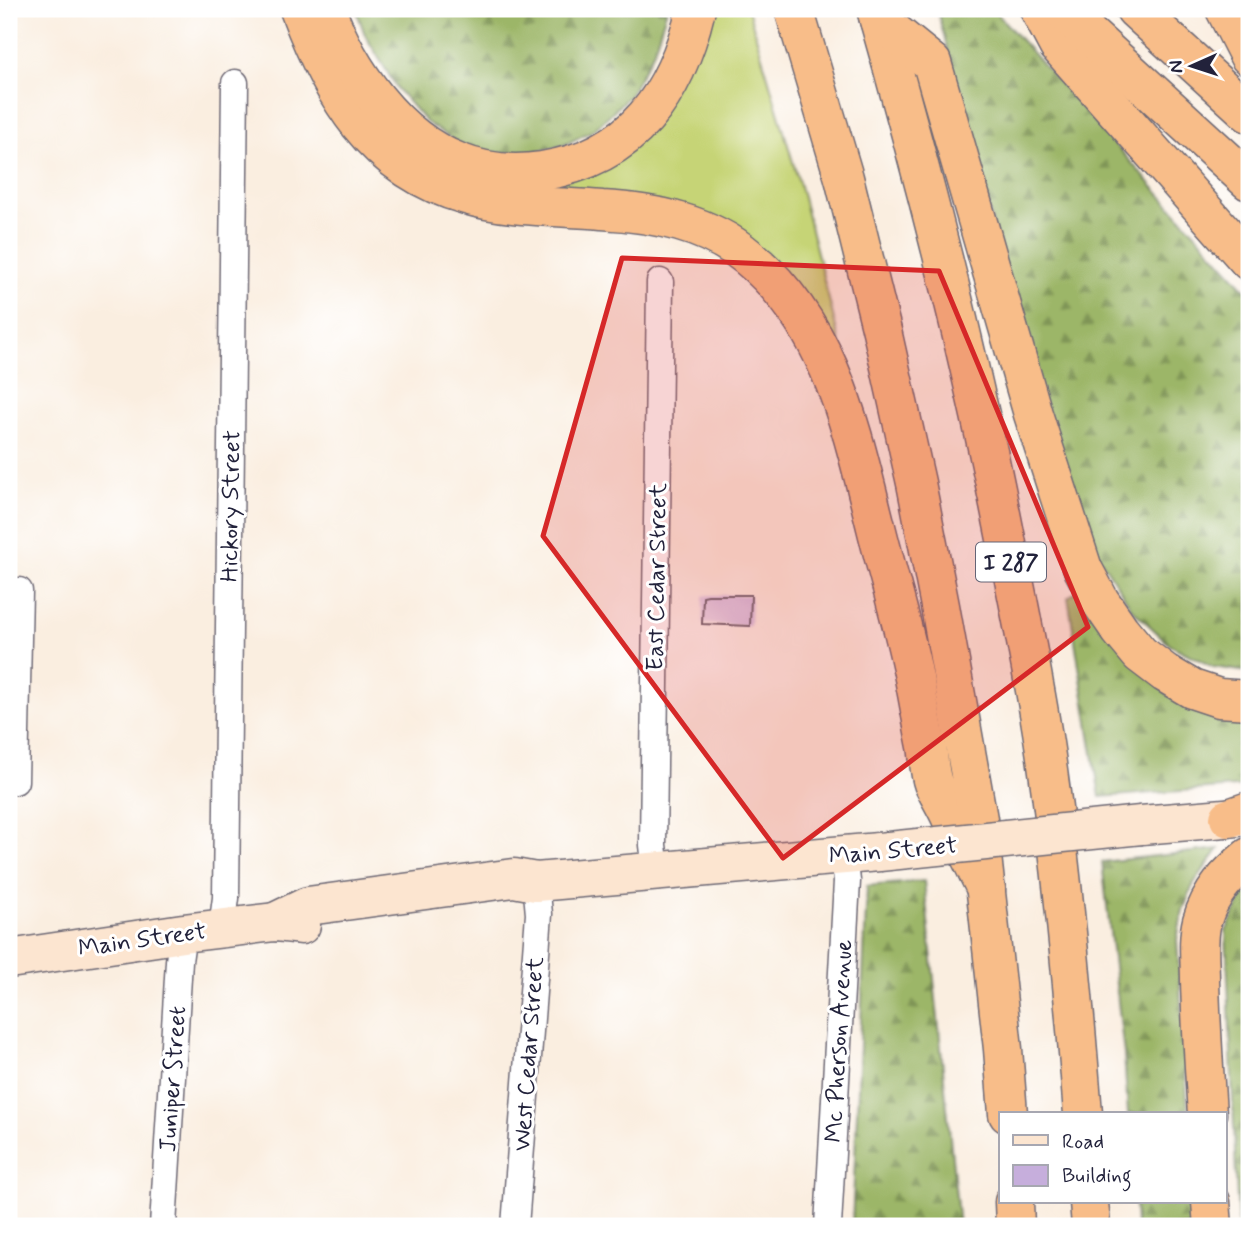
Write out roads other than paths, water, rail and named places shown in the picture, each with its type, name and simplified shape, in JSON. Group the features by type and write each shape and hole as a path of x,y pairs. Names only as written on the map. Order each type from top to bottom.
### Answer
{"highway":[{"path":"299,9 325,71 343,103 393,159 416,175 468,196 660,216 686,223 720,238 745,254 769,275 790,299 822,350 842,399 912,668 933,782 986,889"},
{"path":"326,9 361,78 410,133 436,152 459,163 481,169 517,173 560,168 589,158 630,132 662,97 672,79 696,9"},
{"path":"794,9 844,178 916,483 978,819 1008,1112"},
{"path":"1039,9 1058,45 1249,261"},
{"path":"1060,9 1249,181"},
{"path":"1135,9 1249,113"},
{"path":"1225,9 1249,56"},
{"path":"877,15 932,63 1033,414 1088,580 1120,630 1140,654 1165,673 1192,689 1219,698 1249,701"},
{"name":"I 287","path":"877,15 909,123 974,382 1025,635 1048,769 1064,895 1083,1112"},
{"path":"1207,1112 1200,998 1199,942 1202,922 1220,885 1249,857"},
{"path":"1014,1204 1015,1226"},
{"path":"1089,1204 1091,1226"},
{"path":"1211,1204 1213,1226"}],"main road":[{"name":"Main Street","path":"9,959 222,928 275,922 305,926 514,897 536,882 862,854 1243,815"}],"street":[{"name":"Hickory Street","path":"222,928 226,898 235,83"},
{"name":"East Cedar Street","path":"656,871 653,845 660,282"},
{"path":"9,782 15,781 19,591"},
{"name":"Mc Pherson Avenue","path":"828,1226 846,881 862,854"},
{"name":"West Cedar Street","path":"515,1226 539,914 536,882"},
{"name":"Juniper Street","path":"163,1226 183,933"}]}
